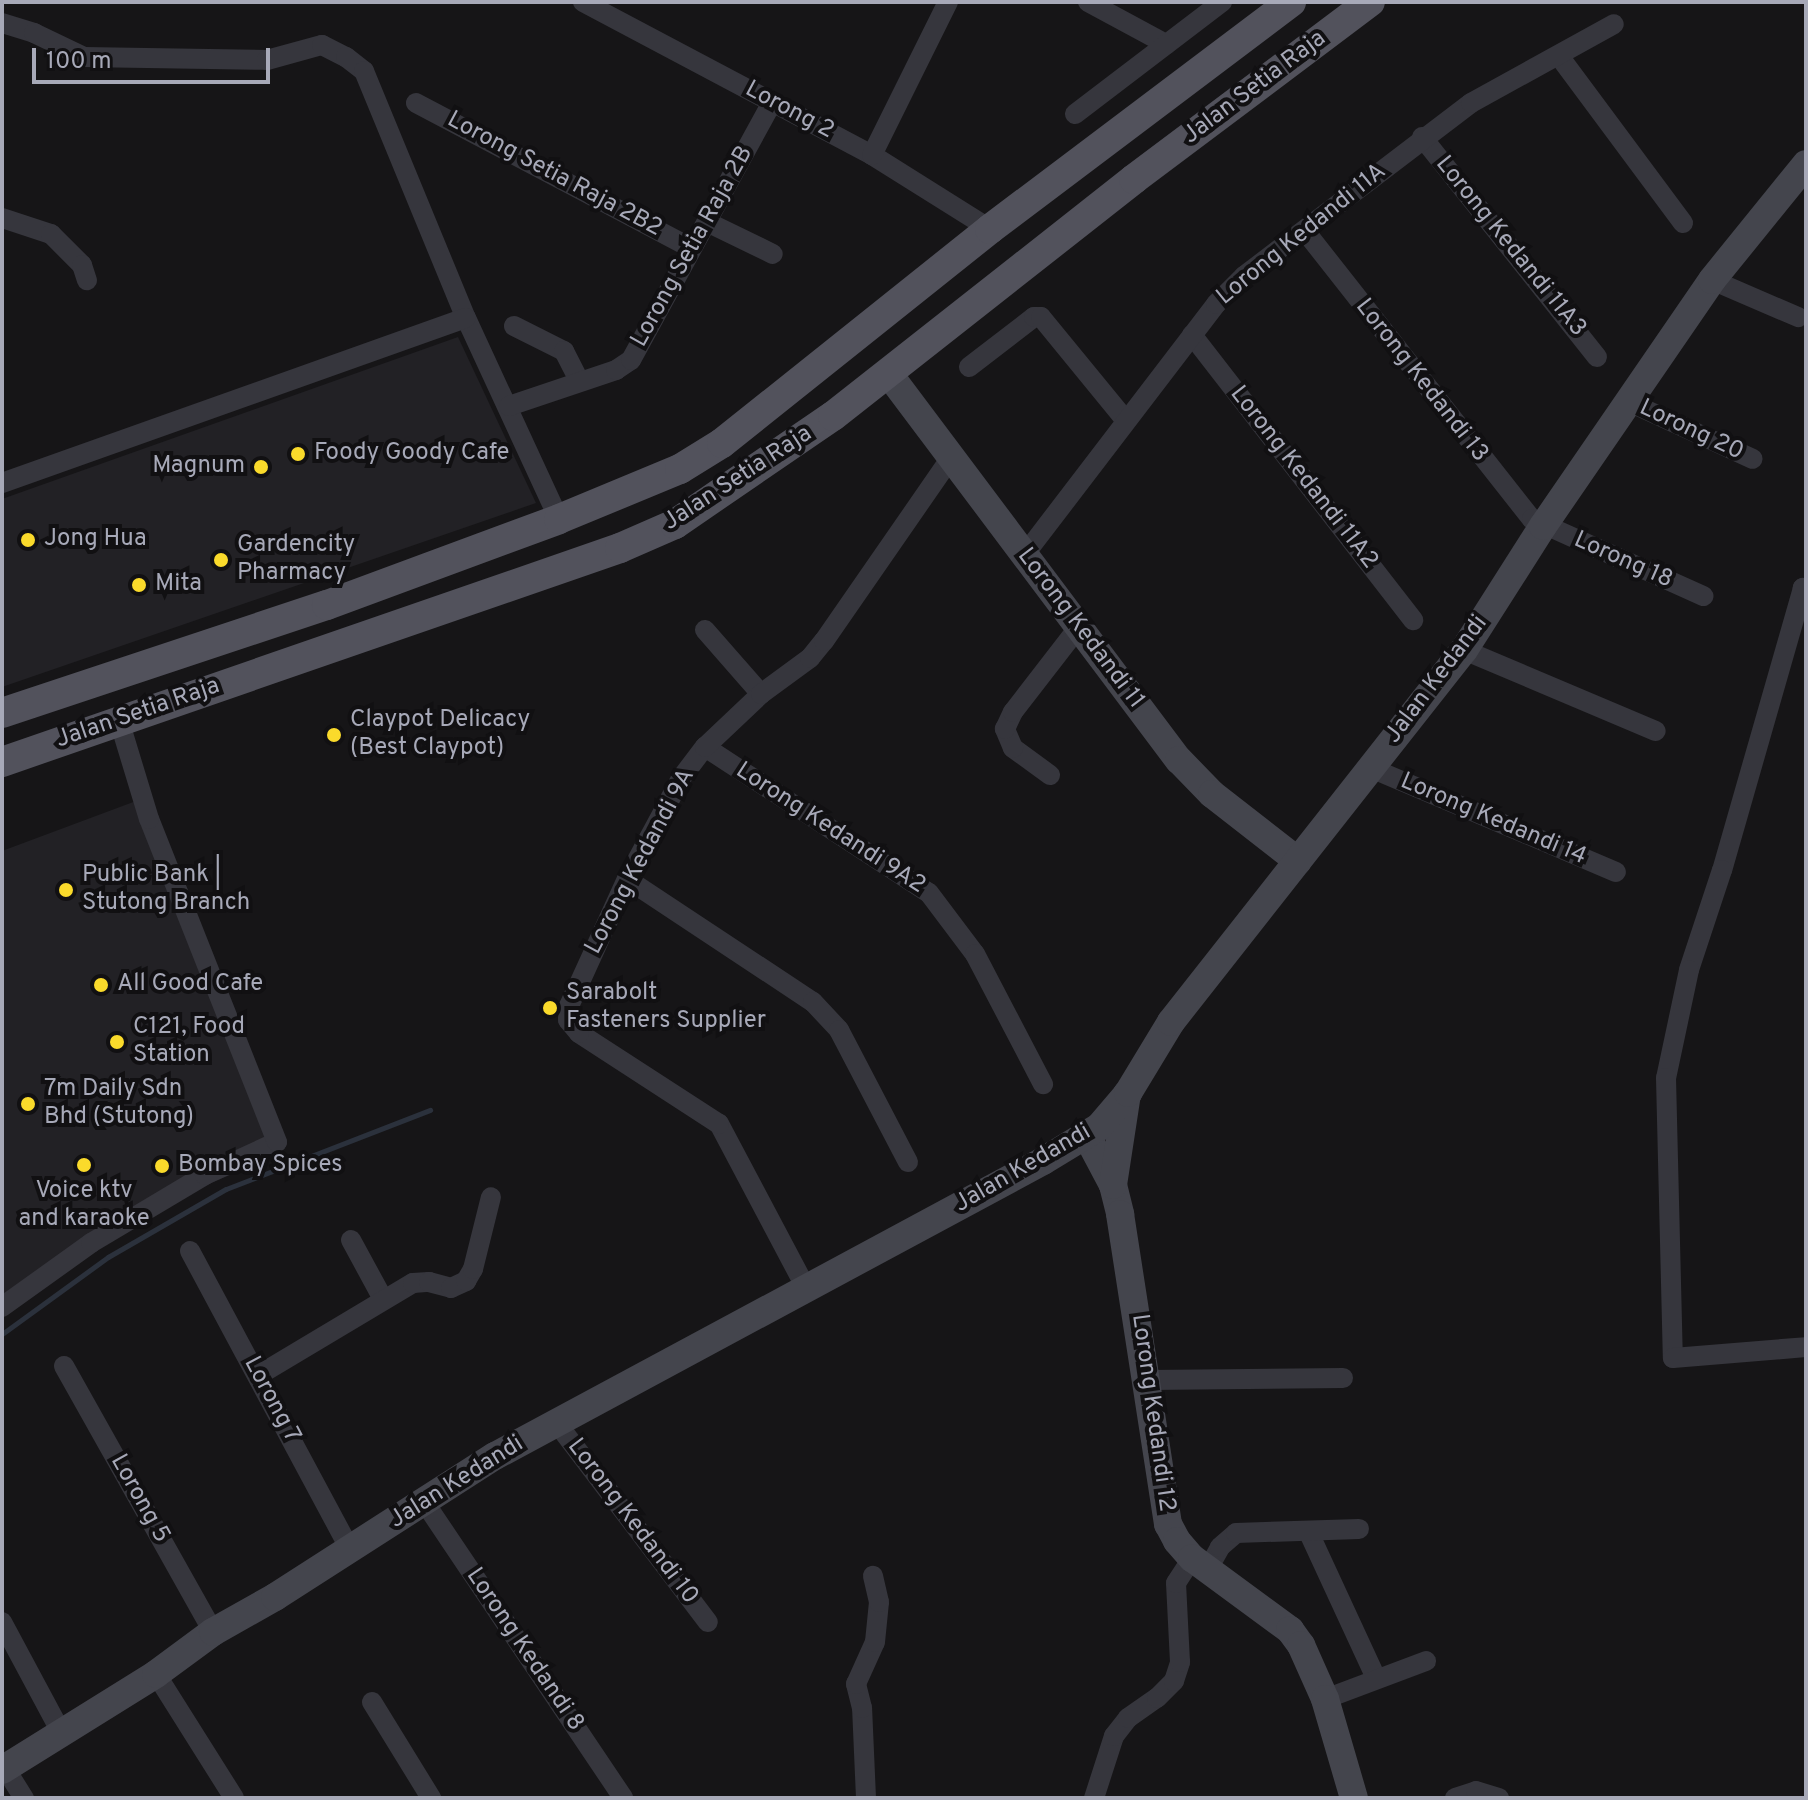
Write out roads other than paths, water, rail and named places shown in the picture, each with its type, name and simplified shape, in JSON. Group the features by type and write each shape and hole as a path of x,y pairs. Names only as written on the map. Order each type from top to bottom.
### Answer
{"main road":[{"name":"Jalan Setia Raja","path":"6,712 327,605 646,485 722,443 990,229 1291,2"},
{"name":"Jalan Setia Raja","path":"2,762 620,548 675,524 833,416 1134,179 1370,2"},
{"path":"990,229 1016,241 1029,241 1107,184 1134,179"},
{"path":"646,485 665,491 695,479 777,422 849,360 863,357 875,361 888,373"},
{"path":"559,519 581,536 600,538 691,499 802,421 833,416"},
{"path":"6,712 98,694 109,701 119,720"}],"street":[{"name":"Lorong 2","path":"583,2 872,155 990,229"},
{"path":"1088,2 1166,44"},
{"path":"1075,114 1222,2"},
{"path":"872,155 939,5"},
{"path":"2,23 34,33 84,57 267,60 322,45 346,57 364,71 466,318 559,519"},
{"name":"Lorong Kedandi 11A","path":"1025,554 1192,335 1244,276 1422,137 1471,103 1614,24"},
{"path":"1559,56 1683,223"},
{"name":"Lorong Setia Raja 2B","path":"509,406 616,370 631,360 772,102"},
{"name":"Lorong Setia Raja 2B2","path":"416,103 691,248"},
{"name":"Lorong Kedandi 11A3","path":"1422,137 1597,357"},
{"name":"Jalan Kedandi","path":"4,1769 156,1674 213,1632 350,1550 495,1456 1087,1136 1128,1093 1171,1022 1464,650 1543,526 1712,280 1806,164"},
{"path":"2,218 51,234 73,254 87,280"},
{"path":"707,222 773,254"},
{"name":"Lorong Kedandi 13","path":"1305,231 1523,511 1543,526"},
{"path":"1712,280 1798,317"},
{"path":"969,367 1034,317 1041,317 1126,421"},
{"path":"2,483 466,318"},
{"path":"514,326 564,351 579,381"},
{"name":"Lorong Kedandi 11A2","path":"1192,335 1413,620"},
{"name":"Lorong Kedandi 11","path":"888,373 1179,760 1212,794 1298,861"},
{"name":"Lorong 20","path":"1629,402 1753,459"},
{"name":"Lorong Kedandi 9A","path":"806,1288 719,1124 579,1033 568,1020 569,1006 627,879 682,777 705,747 761,694 810,658 950,459"},
{"name":"Lorong 18","path":"1543,526 1703,596"},
{"path":"1805,586 1722,870 1689,970 1666,1078 1673,1358 1806,1347"},
{"path":"1050,775 1013,748 1005,729 1013,712 1078,628"},
{"path":"705,630 761,694"},
{"path":"1464,650 1656,731"},
{"path":"2,1307 91,1243 233,1161 277,1142 149,819 119,720"},
{"name":"Lorong Kedandi 9A2","path":"705,747 929,893 975,954 1043,1084"},
{"name":"Lorong Kedandi 14","path":"1371,768 1616,872"},
{"path":"627,879 813,1002 839,1030 908,1162"},
{"path":"1116,1194 1128,1093"},
{"name":"Lorong Kedandi 12","path":"1087,1136 1116,1194 1149,1380 1168,1524 1177,1541 1200,1564 1290,1630 1301,1645 1325,1699 1354,1798"},
{"path":"1043,1161 1074,1167 1100,1179 1116,1194"},
{"path":"259,1375 413,1283 429,1282 451,1288 466,1281 473,1269 491,1197"},
{"path":"351,1240 383,1299"},
{"name":"Lorong 7","path":"190,1251 350,1550"},
{"name":"Lorong 5","path":"64,1366 213,1632"},
{"path":"1149,1380 1343,1378"},
{"name":"Lorong Kedandi 10","path":"556,1422 708,1622"},
{"name":"Lorong Kedandi 8","path":"425,1503 623,1798"},
{"path":"1094,1798 1114,1736 1128,1718 1157,1698 1174,1681 1180,1662 1176,1583 1236,1533 1359,1529"},
{"path":"1309,1533 1376,1678"},
{"path":"866,1798 862,1708 856,1684 875,1642 879,1602 873,1576"},
{"path":"2,1622 61,1732"},
{"path":"1325,1699 1426,1661"},
{"path":"156,1674 234,1798"},
{"path":"372,1702 431,1798"},
{"path":"4,1769 24,1798"},
{"path":"1455,1798 1476,1791 1499,1798"}],"waterway":[{"path":"2,1334 108,1257 226,1189 430,1110"}],"place":[{"name":"Foody Goody Cafe","path":"298,454"},
{"name":"Magnum","path":"261,467"},
{"name":"Jong Hua","path":"28,540"},
{"name":"Gardencity Pharmacy","path":"221,560"},
{"name":"Mita","path":"139,585"},
{"name":"Claypot Delicacy (Best Claypot)","path":"334,735"},
{"name":"Public Bank | Stutong Branch","path":"66,890"},
{"name":"All Good Cafe","path":"101,985"},
{"name":"Sarabolt Fasteners Supplier","path":"550,1008"},
{"name":"C121, Food Station","path":"117,1042"},
{"name":"7m Daily Sdn Bhd (Stutong)","path":"28,1104"},
{"name":"Voice ktv and karaoke","path":"84,1165"},
{"name":"Bombay Spices","path":"162,1166"}]}
